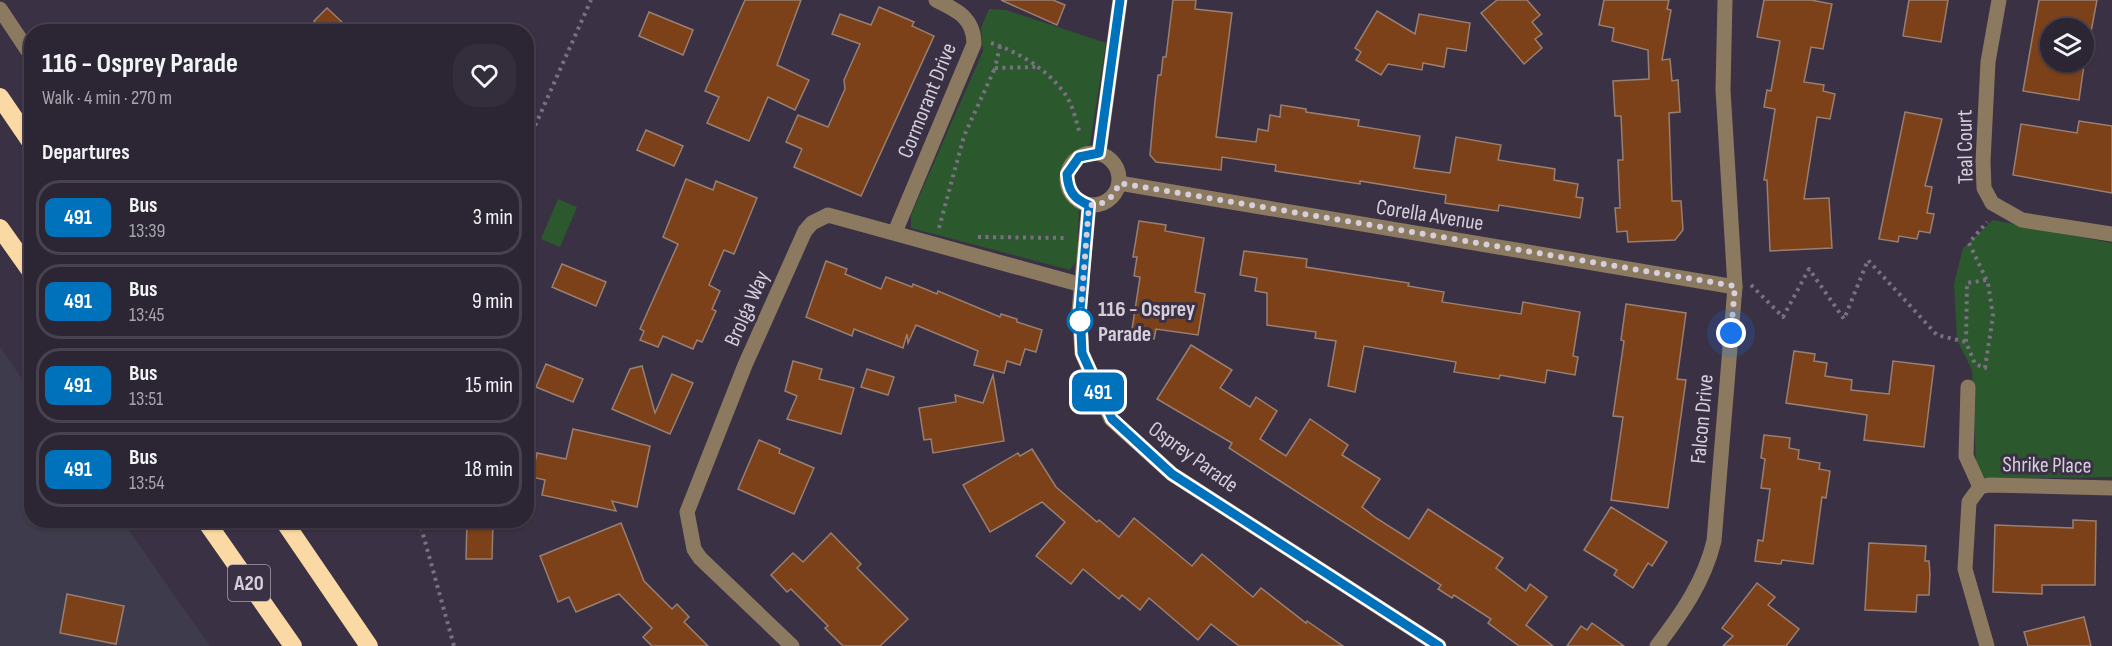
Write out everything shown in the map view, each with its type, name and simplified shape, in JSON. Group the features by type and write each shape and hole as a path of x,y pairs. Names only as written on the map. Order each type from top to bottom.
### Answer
{"highway":[{"path":"0,97 24,132"},
{"path":"0,228 24,262"},
{"name":"A20","path":"211,528 293,646"},
{"path":"288,528 369,646"}],"street":[{"name":"Cormorant Drive","path":"895,232 974,44 973,28 968,19 956,9 936,0"},
{"path":"1099,153 1120,0"},
{"name":"Falcon Drive","path":"1657,646 1694,593 1708,564 1714,541 1741,283 1723,90 1725,0"},
{"name":"Teal Court","path":"1999,0 1988,62 1983,161 1984,188 1992,203 2004,212 2022,220 2112,234"},
{"path":"0,9 24,45"},
{"path":"1099,153 1115,164 1119,183 1116,191 1105,203 1089,205 1079,201 1071,194 1067,174 1079,157 1099,153"},
{"name":"Corella Avenue","path":"1119,183 1741,283"},
{"name":"Osprey Parade","path":"1089,205 1080,310 1082,353 1112,419 1172,474 1439,646"},
{"name":"Brolga Way","path":"792,646 700,558 694,549 687,512 745,365 805,231 828,215 1082,285"},
{"name":"Shrike Place","path":"1968,387 1966,456 1980,487"},
{"name":"Shrike Place","path":"1987,646 1965,570 1967,508 1971,497 1980,487 2008,484 2112,488"}],"path":[{"path":"534,128 591,0"},
{"path":"986,41 1000,46 1037,67 1066,95 1080,134"},
{"path":"947,233 939,231 956,161 995,68 1000,46"},
{"path":"995,68 1037,67"},
{"path":"1986,280 1967,283 1966,342 1976,364 1985,368 1993,316 1986,280 1969,243 1987,222"},
{"path":"972,236 1068,238"},
{"path":"1741,283 1783,317 1809,269 1844,319 1868,260 1937,335 1966,342"},
{"path":"421,528 454,646"}],"shaded area":[{"path":"0,347 24,382 24,528 127,528 210,646 0,646"}],"green space":[{"path":"989,9 1006,10 1106,43 1090,144 1069,158 1060,172 1064,188 1079,208 1077,260 1070,270 911,228 911,215 983,51 981,28"},
{"path":"558,199 577,207 560,247 541,239"},
{"path":"1993,220 2112,243 2112,477 1983,479 1976,465 1972,370 1957,340 1954,284 1963,248"}],"building":[{"path":"745,0 801,0 777,65 809,80 795,110 768,97 749,141 707,123 719,97 705,91"},
{"path":"1001,0 1053,0 1065,5 1057,25"},
{"path":"1173,0 1196,0 1195,9 1232,13 1216,137 1256,142 1258,129 1268,131 1270,115 1280,117 1281,105 1306,109 1306,112 1359,120 1358,126 1420,136 1414,168 1450,173 1456,137 1501,145 1498,160 1555,169 1554,180 1578,184 1576,197 1583,198 1580,218 1499,205 1498,211 1445,203 1446,195 1360,181 1360,184 1275,171 1276,165 1222,157 1221,170 1156,162 1150,155 1155,101 1158,75 1161,75 1163,57 1166,57"},
{"path":"1497,0 1527,0 1540,15 1532,22 1542,34 1535,39 1542,48 1524,64 1481,13"},
{"path":"1604,0 1669,0 1667,9 1671,10 1662,60 1670,59 1672,81 1678,80 1680,112 1669,113 1672,201 1681,201 1683,230 1675,240 1628,242 1627,231 1617,232 1615,208 1620,208 1618,160 1623,160 1621,116 1615,116 1613,81 1649,79 1648,50 1612,41 1614,28 1599,25"},
{"path":"1764,0 1811,0 1832,4 1823,49 1811,47 1804,82 1824,85 1823,91 1835,94 1830,119 1817,117 1804,199 1829,198 1832,248 1770,251 1767,180 1764,180 1775,109 1764,107 1767,90 1771,91 1780,41 1757,37"},
{"path":"1909,0 1948,0 1941,42 1903,36"},
{"path":"2039,0 2097,0 2094,18 2040,18 2040,72 2083,72 2079,100 2023,91"},
{"path":"879,7 914,22 912,26 934,36 861,196 794,167 802,149 786,142 798,115 828,127 845,89 844,80 860,44 832,34 840,14 871,25"},
{"path":"327,8 343,23 317,24 314,21"},
{"path":"1377,11 1415,34 1419,14 1470,23 1466,51 1447,48 1444,67 1423,63 1422,70 1388,64 1381,75 1356,60 1361,52 1355,48"},
{"path":"649,12 693,30 683,55 639,36"},
{"path":"1905,112 1942,119 1925,186 1932,187 1927,213 1934,214 1930,233 1919,231 1917,239 1899,236 1898,242 1879,239"},
{"path":"2079,121 2112,126 2112,193 2013,175 2021,124 2077,133"},
{"path":"646,130 683,146 674,166 637,150"},
{"path":"686,179 713,190 716,181 757,198 734,254 724,250 709,285 720,291 712,309 716,311 702,342 697,340 693,349 663,336 658,347 640,340 644,331 640,329 678,244 663,237"},
{"path":"1139,221 1166,225 1165,231 1204,238 1195,292 1205,294 1198,335 1156,329 1154,339 1131,336 1140,277 1134,276 1137,257 1133,257"},
{"path":"1244,251 1307,259 1306,267 1409,283 1408,286 1444,292 1442,302 1521,314 1523,302 1580,312 1573,356 1578,357 1575,375 1547,370 1545,383 1500,375 1499,379 1454,372 1456,362 1364,346 1355,392 1328,386 1336,341 1315,338 1316,332 1267,325 1267,293 1255,291 1257,278 1240,275"},
{"path":"826,261 847,269 845,274 881,289 886,277 912,287 913,284 937,294 938,291 1000,317 1001,314 1017,319 1017,322 1042,330 1036,352 1025,349 1020,365 1007,361 1004,373 974,365 978,351 916,325 908,343 907,334 903,348 854,329 852,336 806,317"},
{"path":"562,264 606,282 596,306 552,287"},
{"path":"1626,304 1686,313 1677,379 1686,380 1668,508 1611,500 1623,417 1613,416 1624,341 1621,340"},
{"path":"1191,345 1232,370 1220,388 1250,407 1256,397 1277,411 1260,439 1286,456 1310,419 1348,445 1342,455 1380,479 1362,507 1376,518 1409,539 1428,509 1503,558 1496,568 1526,591 1530,584 1547,597 1526,625 1553,646 1519,646 1488,623 1491,619 1454,595 1452,598 1438,589 1441,585 1229,448 1232,443 1157,399"},
{"path":"1794,351 1815,354 1814,361 1827,363 1825,376 1852,380 1851,390 1889,394 1893,361 1934,366 1924,447 1864,440 1867,415 1786,403"},
{"path":"793,361 822,369 819,379 854,388 841,434 787,419 797,396 785,391"},
{"path":"546,364 583,379 573,402 536,387"},
{"path":"642,366 655,413 672,374 693,383 670,434 612,409 630,369"},
{"path":"867,369 894,377 888,395 861,387"},
{"path":"993,375 1004,441 933,453 931,439 924,440 919,408 956,402 955,395 983,403"},
{"path":"573,429 650,446 637,507 612,501 616,511 542,495 545,480 534,477 537,453 566,459"},
{"path":"1764,435 1790,438 1789,448 1799,450 1798,459 1820,463 1819,469 1830,471 1826,498 1822,497 1813,564 1782,560 1781,564 1755,561 1758,540 1763,541 1770,489 1761,488 1765,459 1761,458"},
{"path":"759,440 780,449 779,453 814,468 794,514 738,489"},
{"path":"1032,449 1056,487 1097,522 1099,520 1119,537 1134,518 1192,566 1202,554 1253,597 1261,588 1306,623 1307,621 1343,646 1239,646 1211,624 1198,640 1149,598 1140,610 1122,595 1119,599 1083,569 1071,584 1036,556 1065,522 1042,502 990,532 963,485 1018,453 1020,456"},
{"path":"1611,507 1667,542 1652,566 1648,563 1633,588 1614,575 1617,570 1584,550"},
{"path":"2073,520 2096,521 2095,585 2042,585 2042,594 1993,592 1995,525 2073,528"},
{"path":"621,523 644,581 672,609 677,604 689,617 684,622 708,646 652,646 643,637 652,628 619,594 576,612 569,597 558,602 540,556"},
{"path":"467,528 493,528 492,559 466,559"},
{"path":"831,533 861,564 857,568 908,619 880,646 843,646 825,628 828,626 791,589 787,592 771,575 793,553 803,562"},
{"path":"1869,543 1926,546 1925,561 1929,561 1930,574 1929,595 1917,595 1916,612 1865,610"},
{"path":"1757,583 1775,597 1768,605 1799,629 1786,646 1723,646 1733,636 1722,628"},
{"path":"67,594 124,606 116,644 60,633"},
{"path":"2084,617 2091,646 2028,646 2024,632"},
{"path":"1592,623 1624,646 1567,646 1581,626 1587,630"}],"bus line":[{"name":"491","path":"1120,0 1099,153 1089,153 1079,157 1071,164 1067,174 1071,194 1079,201 1089,205 1080,310 1082,353 1090,375 1112,419 1172,474 1439,646"}],"place":[{"name":"116 - Osprey Parade","path":"1080,321"}],"route":[{"path":"1080,321 1089,205 1105,203 1116,191 1119,183 1370,227 1735,286 1731,333"}]}
